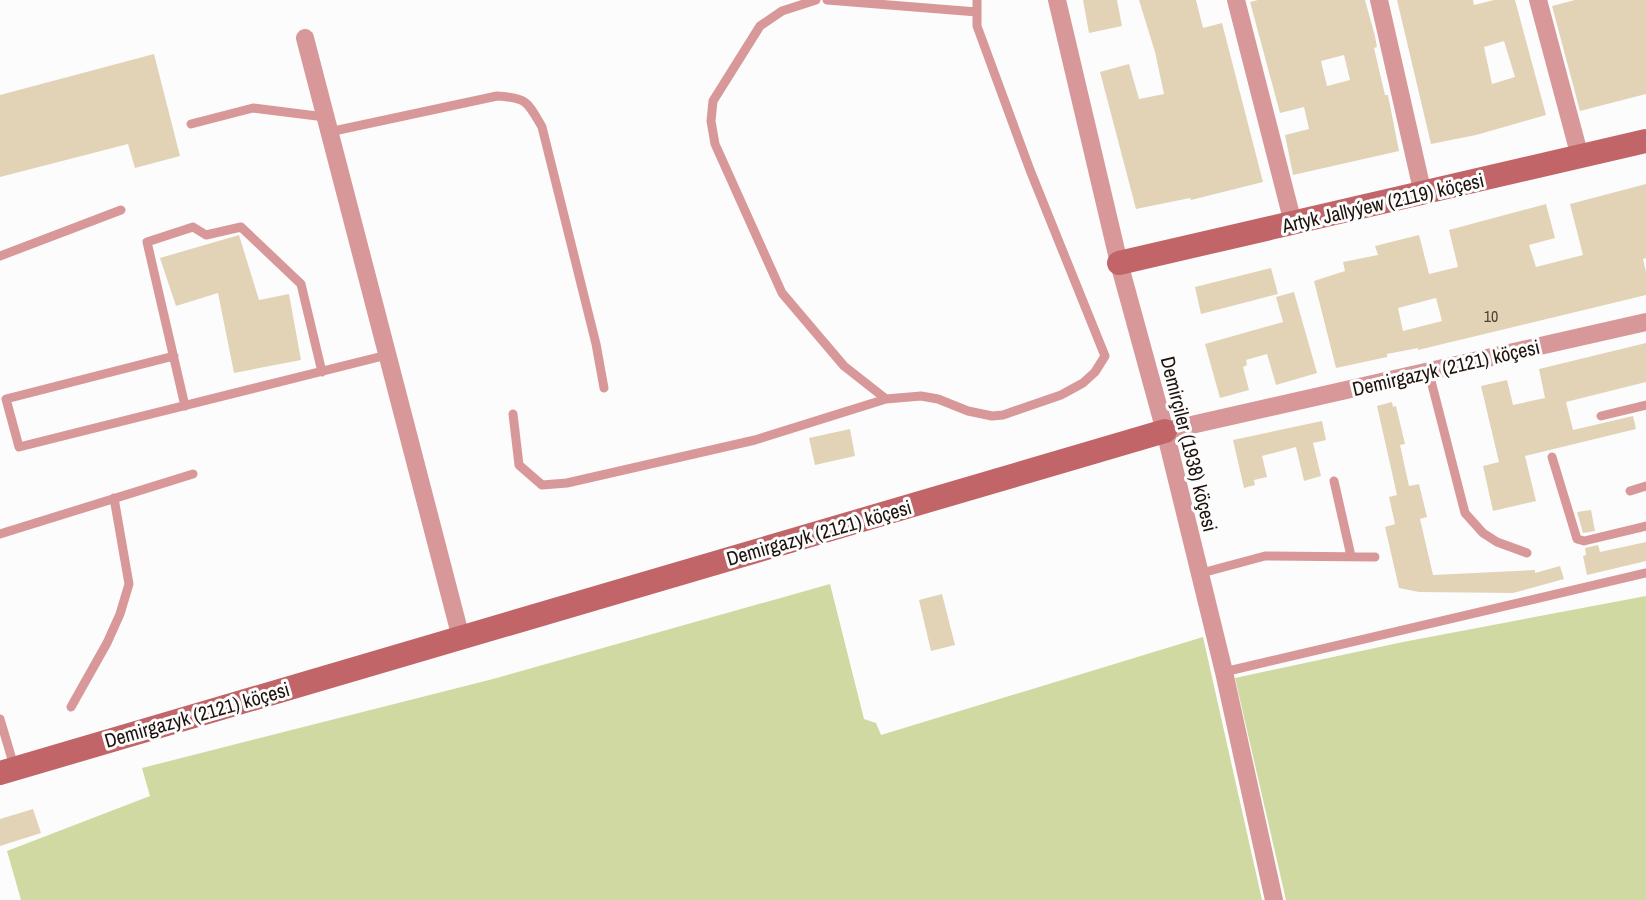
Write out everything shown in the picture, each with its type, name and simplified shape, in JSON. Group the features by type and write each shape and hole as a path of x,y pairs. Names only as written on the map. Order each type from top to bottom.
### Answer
{"street":[{"name":"Demirçiler (1938) köçesi","path":"1057,0 1119,263 1165,431 1224,672 1274,900"},
{"path":"1236,0 1293,223"},
{"path":"1379,0 1423,194"},
{"path":"1538,0 1580,157"},
{"path":"305,38 461,638"},
{"name":"Artyk Jallyýew (2119) köçesi","path":"1119,263 1646,141"},
{"name":"Demirgazyk (2121) köçesi","path":"8,771 1165,431 1646,322"}],"lane":[{"path":"816,0 782,11 760,26 713,101 711,121 715,144 782,293 844,366 886,399"},
{"path":"827,0 977,12"},
{"path":"513,414 519,465 542,485 567,483 755,440 886,399 921,396 992,416 1061,395 1083,383 1105,356 1030,170 977,26 977,0"},
{"path":"191,124 253,108 327,124 497,96 522,98 542,127 604,388"},
{"path":"0,256 121,210"},
{"path":"185,406 147,242 193,227 206,235 241,227 301,284 322,372"},
{"path":"174,356 3,397 19,447 387,355"},
{"path":"1429,373 1465,513 1483,533 1497,542 1527,553"},
{"path":"1601,416 1646,405"},
{"path":"1552,457 1577,539 1584,541 1646,526"},
{"path":"0,534 193,474"},
{"path":"1334,481 1351,556"},
{"path":"1630,491 1646,486"},
{"path":"71,707 107,643 129,584 114,498"},
{"path":"1198,574 1265,556 1375,557"},
{"path":"1224,672 1646,573"},
{"path":"0,719 8,771"}],"green space":[{"path":"830,584 864,719 876,723 881,735 1203,637 1262,900 21,900 7,851 150,796 142,768 493,679"},
{"path":"1646,596 1646,900 1286,900 1235,678 1403,642"}],"building":[{"path":"1083,0 1117,0 1122,26 1089,33"},
{"path":"1139,0 1196,0 1203,28 1222,23 1263,182 1191,200 1136,209 1100,72 1129,64 1139,99 1164,94"},
{"path":"1365,0 1399,151 1293,175 1285,135 1309,129 1304,107 1280,113 1250,2","holes":["1344,55 1350,80 1327,86 1321,61"]},
{"path":"1397,0 1473,0 1474,5 1494,0 1515,0 1546,115 1431,144","holes":["1504,41 1515,77 1492,84 1484,47"]},
{"path":"1575,0 1646,0 1646,94 1580,111 1552,6"},
{"path":"154,54 180,156 135,168 128,144 0,177 0,95"},
{"path":"1646,184 1646,258 1643,259 1646,295 1336,368 1314,281 1345,271 1343,262 1378,255 1375,246 1419,235 1429,274 1458,267 1449,230 1546,204 1555,238 1529,245 1536,267 1583,255 1570,204","holes":["1436,298 1442,321 1403,331 1398,308"]},
{"path":"239,235 259,300 289,294 301,360 234,373 218,293 176,306 160,258"},
{"path":"1271,268 1278,294 1201,314 1195,287"},
{"path":"1294,292 1317,373 1276,385 1267,354 1246,360 1247,365 1243,367 1249,390 1220,398 1205,344 1283,322 1276,297"},
{"path":"1646,343 1646,382 1566,402 1573,430 1633,416 1636,429 1525,456 1536,501 1493,511 1483,466 1499,462 1481,386 1507,380 1513,405 1545,398 1539,369"},
{"path":"1392,402 1393,407 1396,406 1405,444 1400,445 1409,486 1419,484 1427,517 1420,519 1433,575 1535,570 1535,573 1560,566 1564,579 1513,593 1419,592 1399,588 1385,527 1395,524 1389,497 1397,495 1377,406"},
{"path":"1322,421 1326,440 1313,443 1321,476 1304,481 1296,447 1262,456 1267,477 1254,480 1255,485 1244,488 1233,440"},
{"path":"850,429 855,456 815,465 809,438"},
{"path":"1591,510 1595,531 1583,533 1577,512"},
{"path":"1646,542 1646,561 1587,575 1583,556 1586,555 1585,548 1598,545 1600,552"},
{"path":"942,594 955,645 931,651 919,600"},
{"path":"33,809 41,833 0,846 0,819"}]}
